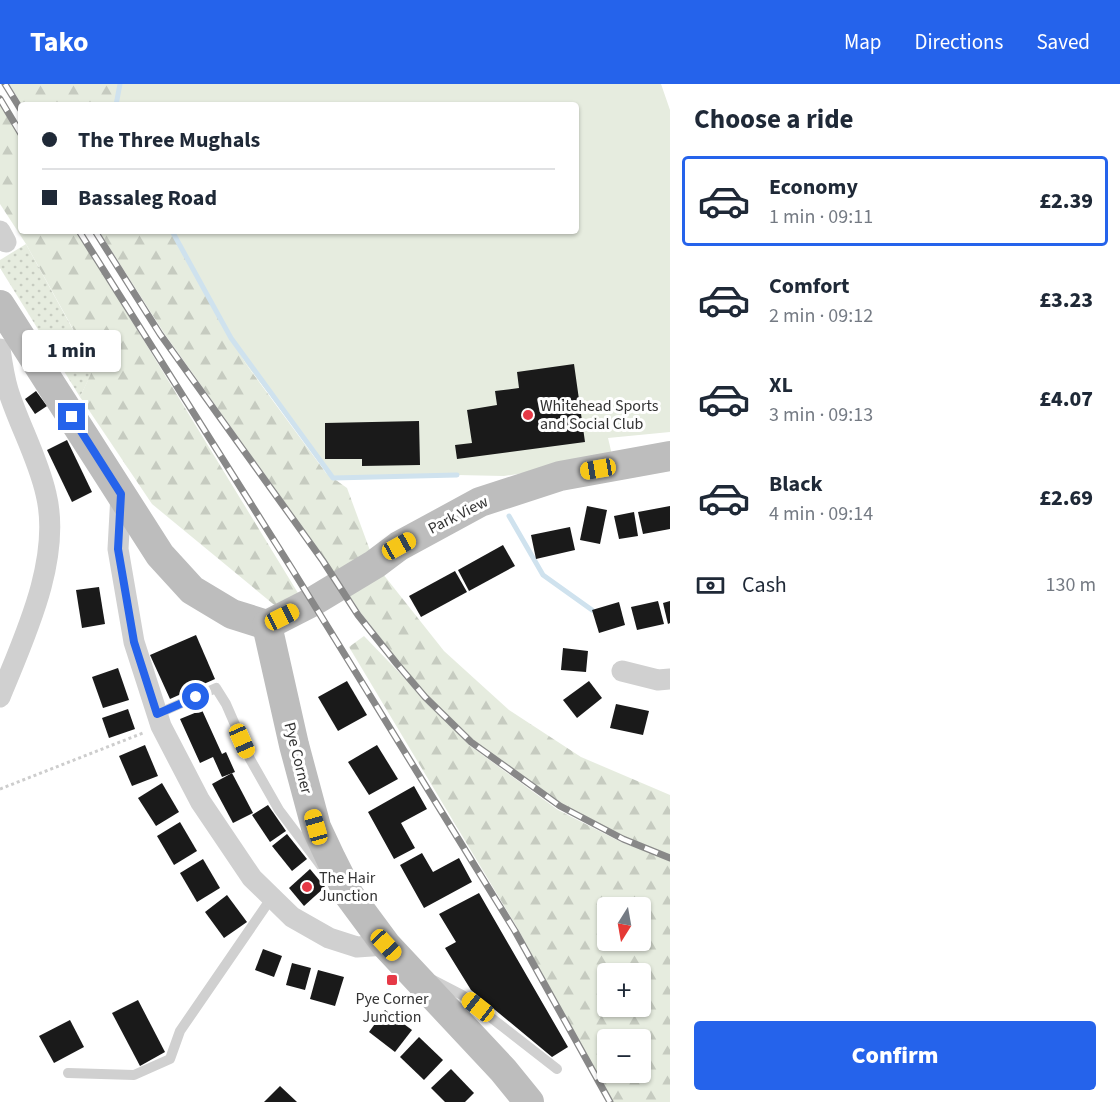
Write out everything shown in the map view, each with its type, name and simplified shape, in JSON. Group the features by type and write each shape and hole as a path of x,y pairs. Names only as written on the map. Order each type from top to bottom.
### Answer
{"street":[{"path":"0,698 24,638 45,575 51,518 37,463 8,390 0,349 5,313"},
{"path":"5,313 160,555 192,590 232,614 267,625"},
{"name":"Park View","path":"267,625 312,602 375,564 399,546 480,502 560,476 670,456"},
{"path":"121,494 118,549 134,642 159,720 200,801 252,878 292,917 329,938 357,947 386,945"},
{"name":"Pye Corner","path":"267,625 294,745 316,827 349,895 386,945 503,1070 529,1102"},
{"path":"622,671 658,680 670,680"}],"lane":[{"path":"159,720 216,688 226,704 250,759 279,810 317,862 349,895"},
{"path":"68,1073 134,1075 170,1059 180,1031 272,897"},
{"path":"406,966 462,995 557,1070"}],"path":[{"path":"0,789 159,720"}],"green space":[{"path":"9,84 123,84 118,102 20,102"},
{"path":"123,84 661,84 670,110 670,432 608,438 613,459 504,476 333,478 246,364 174,234 579,234 579,102 118,102"},
{"path":"0,105 18,134 18,232 0,204"},
{"path":"20,234 79,234 301,598 278,608 152,504 80,397 94,367"},
{"path":"101,234 174,234 246,364 326,473 347,488 375,564 444,651 509,710 581,757 670,795 670,856 623,837 561,804 473,740 427,695 361,613 164,333"},
{"path":"26,244 94,368 80,397 0,268 0,260"},
{"path":"364,636 469,745 558,810 621,842 670,860 670,1102 611,1102 601,1083 651,1083 651,1029 597,1029 597,1076 518,929 349,647"}],"building":[{"path":"574,364 585,442 457,459 455,445 472,443 467,410 497,405 495,391 519,388 517,372"},
{"path":"36,391 47,406 35,414 25,399"},
{"path":"419,421 420,465 362,466 362,459 325,459 325,423"},
{"path":"67,440 92,492 72,502 47,450"},
{"path":"587,506 607,510 600,544 580,540"},
{"path":"670,506 670,529 643,534 638,512"},
{"path":"634,512 638,536 619,539 614,516"},
{"path":"570,527 575,550 536,559 531,535"},
{"path":"503,545 515,566 469,591 458,570"},
{"path":"455,571 467,592 421,617 409,596"},
{"path":"99,587 105,624 82,628 76,590"},
{"path":"658,601 664,624 637,630 631,607"},
{"path":"670,601 670,623 668,624 663,603"},
{"path":"619,602 625,625 599,633 592,610"},
{"path":"196,635 215,679 170,699 150,655"},
{"path":"563,648 588,651 586,672 561,670"},
{"path":"118,668 129,700 103,708 92,677"},
{"path":"347,681 367,715 338,731 318,697"},
{"path":"589,681 602,698 577,718 563,700"},
{"path":"616,704 649,711 643,735 610,728"},
{"path":"128,709 135,729 109,738 102,718"},
{"path":"202,710 222,754 226,752 235,772 222,777 213,757 200,763 180,719"},
{"path":"145,745 158,776 132,786 119,756"},
{"path":"377,745 398,779 369,795 348,762"},
{"path":"232,773 253,813 233,823 212,784"},
{"path":"162,783 179,812 156,826 138,798"},
{"path":"414,786 427,809 401,823 415,848 394,859 368,812"},
{"path":"268,805 286,831 270,842 252,815"},
{"path":"180,822 197,851 174,865 157,836"},
{"path":"287,834 307,859 292,871 272,846"},
{"path":"422,853 433,872 459,858 472,882 424,908 400,865"},
{"path":"203,859 220,888 197,902 180,873"},
{"name":"The Hair Junction","path":"310,869 325,887 304,906 289,888"},
{"path":"479,893 568,1047 552,1057 471,990 445,948 456,942 439,914"},
{"path":"227,895 247,922 224,938 205,912"},
{"path":"263,949 282,956 274,977 255,970"},
{"path":"292,963 311,968 305,990 286,985"},
{"path":"318,970 344,977 335,1006 310,999"},
{"path":"138,1000 165,1052 140,1066 112,1013"},
{"path":"385,1010 412,1030 395,1052 369,1032"},
{"path":"70,1020 84,1047 54,1063 39,1036"},
{"path":"419,1037 443,1060 424,1080 400,1057"},
{"path":"451,1069 474,1093 465,1102 445,1102 431,1088"},
{"path":"280,1086 297,1102 264,1102"}],"waterway":[{"path":"117,102 120,84"},
{"path":"174,234 231,338 333,478 457,475"},
{"path":"509,516 543,575 592,610"}],"railway":[{"path":"5,84 18,105"},
{"path":"0,99 18,129"},
{"path":"81,234 292,569 515,931 610,1102"},
{"path":"97,234 160,334 323,561 358,615 425,697 471,742 560,806 623,839 670,858"}],"place":[{"name":"Whitehead Sports and Social Club","path":"528,415"},
{"name":"The Hair Junction","path":"307,887"},
{"name":"Pye Corner Junction","path":"392,980"}],"route":[{"path":"72,417 121,494 118,549 134,642 157,714 196,697"}]}
